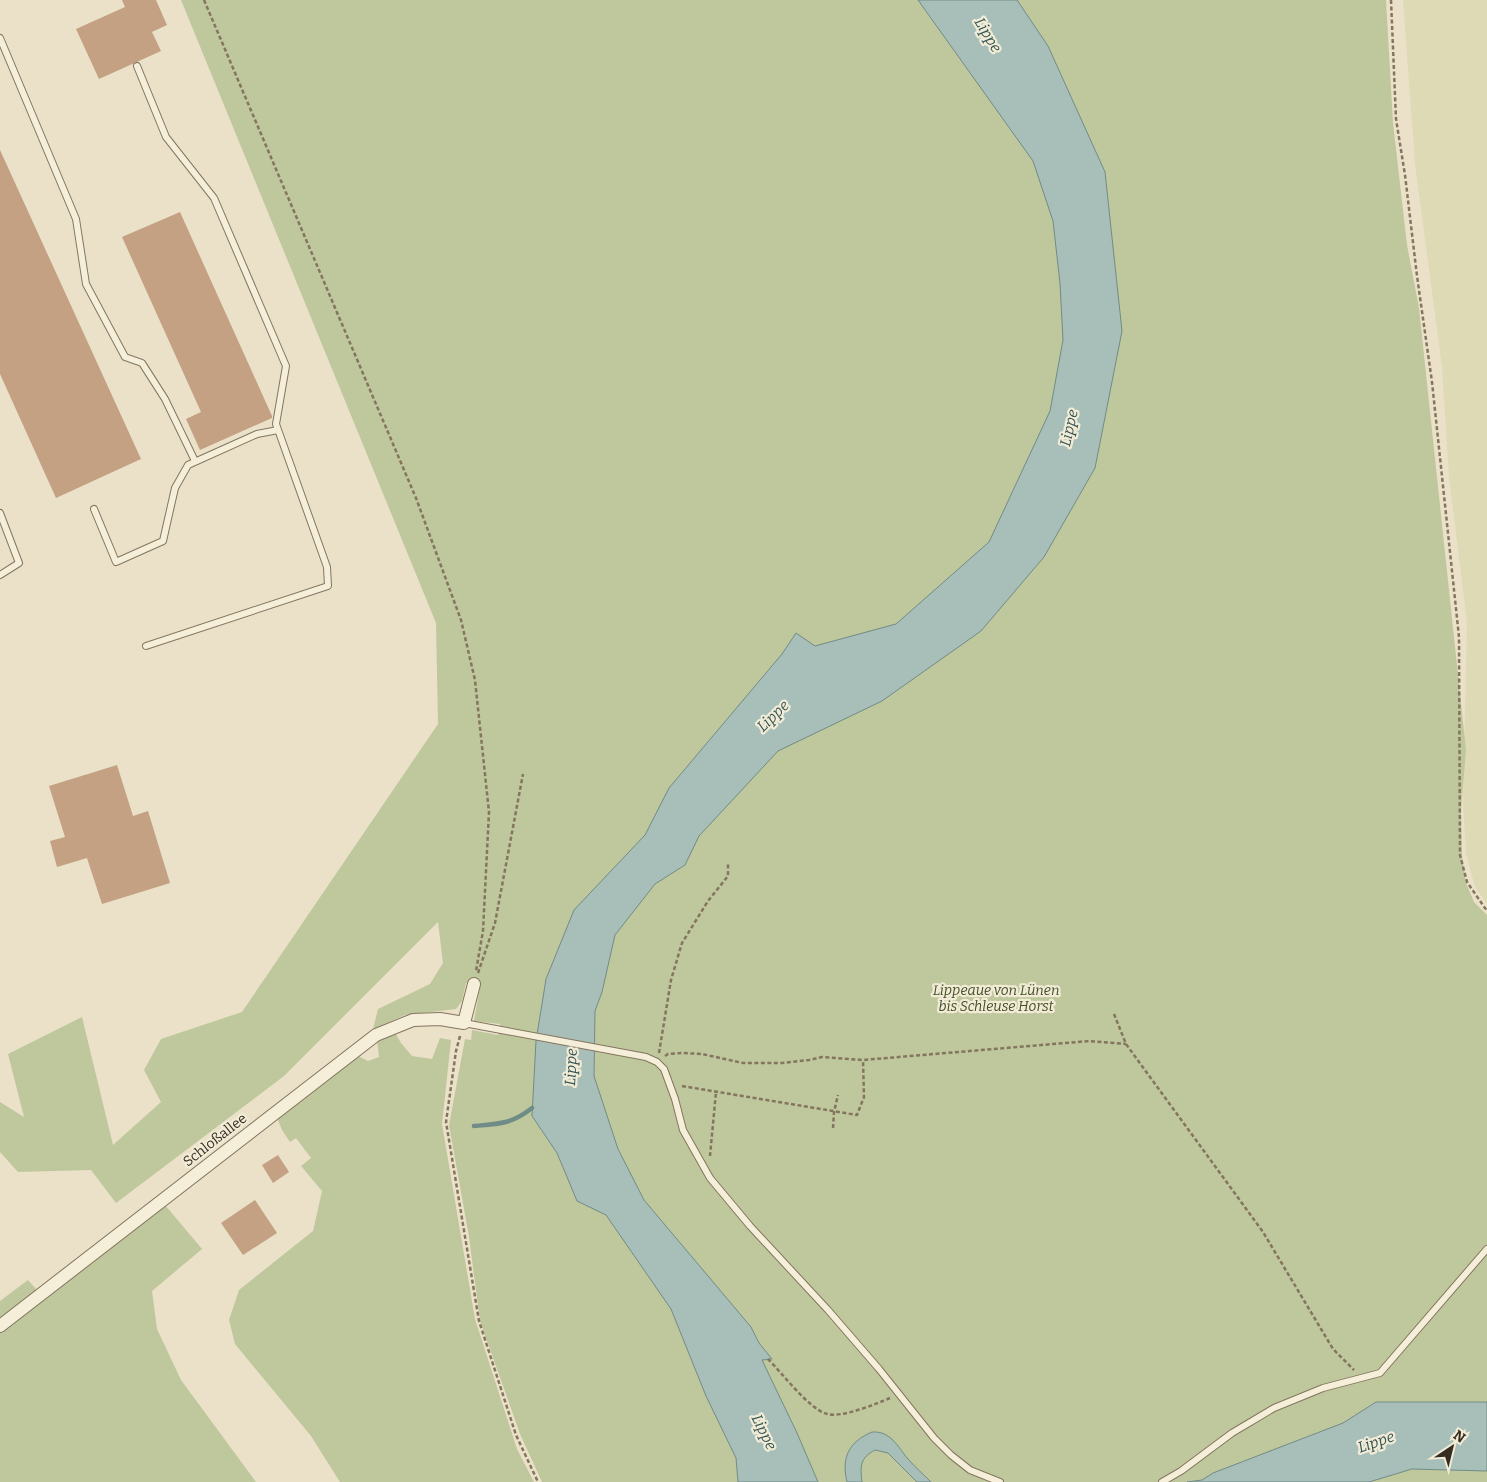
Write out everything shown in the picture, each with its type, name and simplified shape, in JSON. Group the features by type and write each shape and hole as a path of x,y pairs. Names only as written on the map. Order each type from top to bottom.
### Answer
{"street":[{"path":"469,1024 474,984"},
{"name":"Schloßallee","path":"0,1326 376,1035 413,1020 440,1019 469,1024"}],"lane":[{"path":"0,38 76,219 86,284 125,357 142,363 164,399 195,462"},
{"path":"137,66 166,137 214,198 286,366 276,424 327,567 328,586 146,646"},
{"path":"94,509 116,562 163,541 175,488 188,465 258,434 278,430"},
{"path":"0,513 19,563 0,575"},
{"path":"469,1024 646,1057 657,1062 664,1069 676,1099 683,1130 710,1178 750,1226 828,1310 934,1438 970,1470 1000,1482"},
{"path":"1162,1482 1181,1471 1232,1433 1274,1408 1323,1388 1380,1373 1487,1249"}],"path":[{"path":"204,0 416,498 461,620 475,680 490,812 484,931 474,984"},
{"path":"1391,0 1396,119 1432,382 1460,637 1460,855 1467,882 1487,911"},
{"path":"474,984 495,922 522,774"},
{"path":"657,1062 671,980 682,942 708,901 728,876 728,863"},
{"path":"1114,1014 1126,1044 1263,1232 1333,1348 1362,1378"},
{"path":"657,1062 668,1054 682,1053 702,1054 742,1063 809,1060 822,1057 863,1060 1089,1041 1126,1044"},
{"path":"456,1051 446,1122 479,1321 516,1435 538,1482"},
{"path":"681,1086 857,1115 864,1097 863,1060"},
{"path":"703,1165 710,1160 716,1092"},
{"path":"833,1128 838,1096"},
{"path":"768,1359 814,1408 826,1414 832,1415 856,1411 898,1394"}],"shaded area":[{"path":"1403,0 1487,0 1487,904 1475,887 1466,854 1463,802 1467,623 1449,477 1442,367 1415,164"}],"green space":[{"name":"Lippeaue von Lünen bis Schleuse Horst","path":"181,0 1386,0 1393,123 1407,245 1419,308 1466,750 1461,811 1462,856 1466,883 1474,902 1487,915 1487,1482 542,1482 520,1434 480,1321 469,1237 449,1125 465,1039 471,1040 472,1030 498,1035 500,1024 474,1021 480,987 466,983 462,1001 456,1009 405,1015 373,1029 378,1009 430,984 443,963 438,922 284,1076 116,1203 91,1170 18,1172 0,1152 0,1102 24,1117 8,1054 82,1017 113,1145 161,1102 144,1070 161,1039 242,1012 438,724 436,623"},
{"path":"394,1031 412,1056 432,1059 440,1038 451,1040 442,1124 475,1319 517,1449 534,1482 340,1482 311,1436 235,1344 229,1320 239,1290 313,1231 322,1191 301,1166 311,1158 296,1138 290,1142 277,1118 358,1056 368,1061 379,1057 377,1040"},
{"path":"165,1205 202,1249 152,1291 157,1329 181,1380 256,1482 0,1482 0,1332"},
{"path":"28,1280 37,1290 0,1318 0,1301"}],"water":[{"name":"Lippe","path":"918,0 1017,0 1048,46 1105,172 1122,331 1095,468 1044,557 981,631 882,701 778,751 699,836 685,865 655,884 615,935 602,992 595,1011 594,1076 618,1149 644,1200 751,1327 759,1343 772,1359 762,1360 818,1482 738,1482 736,1458 706,1396 671,1309 606,1215 577,1201 557,1153 532,1116 536,1041 546,979 574,910 645,835 669,788 782,654 796,633 815,646 896,624 989,542 1050,411 1063,340 1060,283 1053,221 1033,161"},
{"name":"Lippe","path":"1376,1402 1487,1402 1487,1471 1412,1469 1369,1482 1187,1482 1202,1480 1213,1473 1343,1423"},
{"path":"872,1432 879,1432 889,1437 931,1482 917,1482 888,1453 875,1450 866,1456 862,1463 862,1482 847,1482 845,1465 849,1451 864,1436"}],"building":[{"path":"122,0 156,0 167,25 152,32 161,51 99,79 76,29 125,7"},
{"path":"0,150 141,459 56,498 0,374"},
{"path":"180,212 272,416 272,418 200,450 186,419 201,412 122,237"},
{"path":"117,765 133,816 148,811 170,883 102,904 87,858 57,867 50,841 65,837 49,786"},
{"path":"278,1155 289,1172 273,1183 262,1165"},
{"path":"255,1200 277,1233 243,1255 221,1223"}],"waterway":[{"path":"474,1126 505,1122 518,1117 532,1108"}]}
